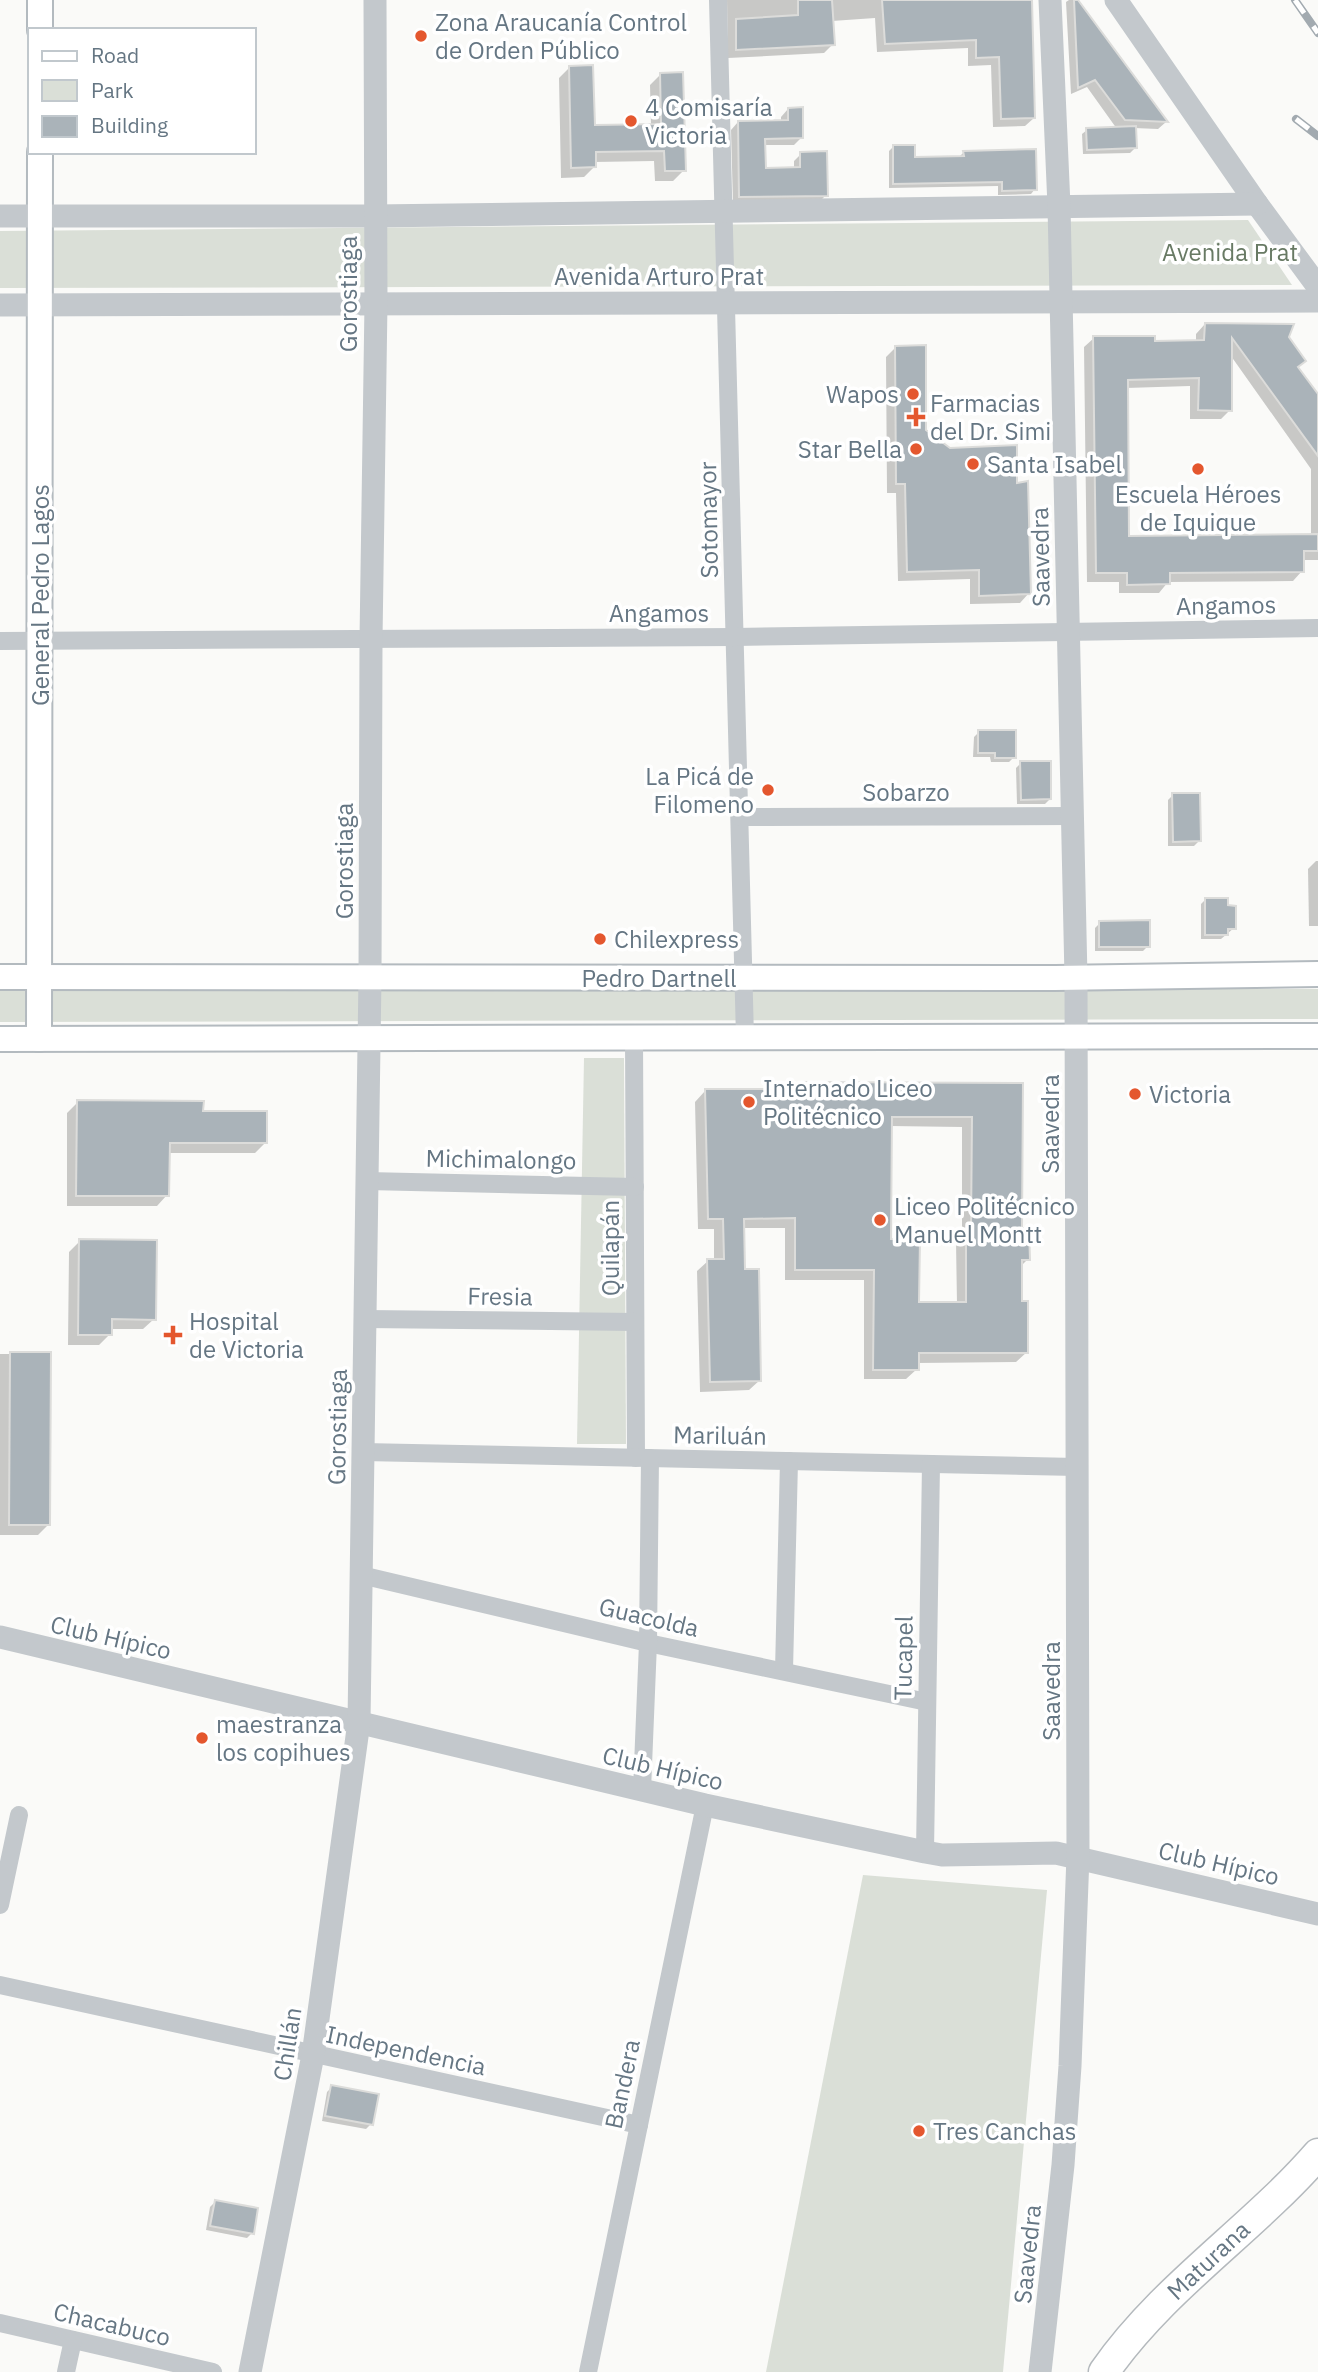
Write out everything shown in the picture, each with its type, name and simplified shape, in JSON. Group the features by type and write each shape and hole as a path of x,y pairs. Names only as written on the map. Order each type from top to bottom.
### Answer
{"highway":[{"name":"Maturana","path":"1104,2372 1163,2302 1288,2186 1318,2154"}],"main road":[{"path":"40,0 40,28"},
{"name":"General Pedro Lagos","path":"39,1039 40,154"},
{"name":"Pedro Dartnell","path":"0,977 1076,978 1318,974"},
{"path":"0,1039 1318,1036"}],"street":[{"name":"Gorostiaga","path":"359,1722 370,977 376,303 375,0"},
{"name":"Sotomayor","path":"718,0 745,1038"},
{"name":"Saavedra","path":"1040,2372 1066,2116 1078,1856 1076,978 1059,206 1050,0"},
{"path":"1116,0 1257,204 1318,287"},
{"path":"0,216 374,216 1257,204"},
{"name":"Avenida Arturo Prat","path":"0,305 1318,301"},
{"name":"Angamos","path":"0,640 735,637 1318,628"},
{"name":"Sobarzo","path":"740,817 1072,816"},
{"name":"Quilapán","path":"634,1038 635,1322 643,1458 648,1643 642,1790"},
{"name":"Michimalongo","path":"367,1181 635,1187"},
{"name":"Fresia","path":"365,1319 635,1322"},
{"name":"Mariluán","path":"363,1452 1077,1467"},
{"path":"784,1671 789,1461"},
{"name":"Tucapel","path":"925,1852 930,1464"},
{"name":"Guacolda","path":"361,1575 648,1643 927,1702"},
{"name":"Club Hípico","path":"0,1637 705,1805 925,1852 942,1855 1040,1852 1078,1856 1318,1914"},
{"name":"Chillán","path":"250,2372 313,2056 359,1722"},
{"name":"Bandera","path":"588,2372 705,1805"},
{"path":"0,1905 19,1815"},
{"name":"Independencia","path":"0,1986 639,2126"},
{"name":"Chacabuco","path":"0,2323 213,2372"},
{"path":"66,2372 73,2340"}],"green space":[{"name":"Avenida Prat","path":"1248,220 1292,285 0,288 0,231"},
{"path":"0,986 1318,989 1318,1019 0,1022"},
{"path":"584,1058 624,1058 626,1444 577,1444"},
{"name":"Tres Canchas","path":"863,1875 1047,1890 1003,2372 766,2372"}],"building":[{"path":"798,0 832,0 835,45 736,50 736,19 798,15"},
{"path":"882,0 1032,0 1035,118 1001,119 999,57 976,58 976,40 885,44"},
{"path":"1074,0 1078,0 1168,122 1125,120 1095,80 1078,88"},
{"path":"593,65 595,125 661,124 660,73 683,72 686,171 665,171 664,151 596,152 596,167 571,168 569,66"},
{"path":"803,107 803,138 765,139 766,168 800,167 800,152 827,151 828,196 739,197 738,121 788,120 788,108"},
{"path":"1136,126 1137,148 1087,150 1086,128"},
{"path":"893,145 915,145 915,157 964,156 963,151 1036,149 1037,190 1002,191 1002,182 893,184"},
{"path":"1205,323 1294,324 1289,337 1306,361 1298,367 1318,394 1318,456 1232,338 1232,411 1198,410 1199,378 1128,380 1129,536 1318,534 1318,551 1304,551 1304,572 1170,573 1170,584 1127,585 1127,573 1096,573 1093,336 1155,336 1155,341 1204,340"},
{"path":"926,345 926,430 950,448 1017,445 1017,483 1028,481 1031,594 979,596 979,570 907,572 905,484 896,484 895,346"},
{"path":"978,730 1016,730 1016,758 995,758 995,753 978,753"},
{"path":"1020,761 1051,761 1051,799 1021,800"},
{"path":"1172,793 1200,793 1201,841 1173,842"},
{"path":"1205,898 1228,898 1228,905 1236,906 1236,929 1228,929 1228,935 1205,935"},
{"path":"1150,920 1150,947 1099,947 1099,921"},
{"path":"800,1082 1023,1083 1022,1228 1029,1228 1030,1260 1022,1260 1022,1301 1028,1301 1028,1353 919,1353 919,1370 873,1370 874,1270 795,1270 795,1218 744,1219 745,1269 759,1269 761,1381 710,1382 707,1259 724,1259 723,1219 708,1219 705,1089 800,1089","holes":["892,1117 972,1117 971,1228 966,1228 966,1302 919,1302 920,1239 891,1239"]},
{"path":"77,1100 204,1101 203,1111 267,1111 267,1143 170,1143 169,1196 76,1196"},
{"path":"79,1239 157,1240 156,1320 112,1319 112,1335 78,1335"},
{"path":"10,1352 51,1352 50,1525 9,1525"},
{"path":"331,2085 379,2094 373,2125 325,2116"},
{"path":"215,2200 258,2208 254,2234 210,2226"}],"railway":[{"path":"1295,0 1318,33"},
{"path":"1296,119 1318,136"}],"place":[{"name":"Zona Araucanía Control de Orden Público","path":"421,36"},
{"name":"4 Comisaría Victoria","path":"631,121"},
{"name":"Wapos","path":"913,394"},
{"name":"Farmacias del Dr. Simi","path":"916,417"},
{"name":"Star Bella","path":"916,449"},
{"name":"Santa Isabel","path":"973,464"},
{"name":"Escuela Héroes de Iquique","path":"1198,469"},
{"name":"La Picá de Filomeno","path":"768,790"},
{"name":"Chilexpress","path":"600,939"},
{"name":"Victoria","path":"1135,1094"},
{"name":"Internado Liceo Politécnico","path":"749,1102"},
{"name":"Liceo Politécnico Manuel Montt","path":"880,1220"},
{"name":"Hospital de Victoria","path":"173,1335"},
{"name":"maestranza los copihues","path":"202,1738"},
{"name":"Tres Canchas","path":"919,2131"}]}
